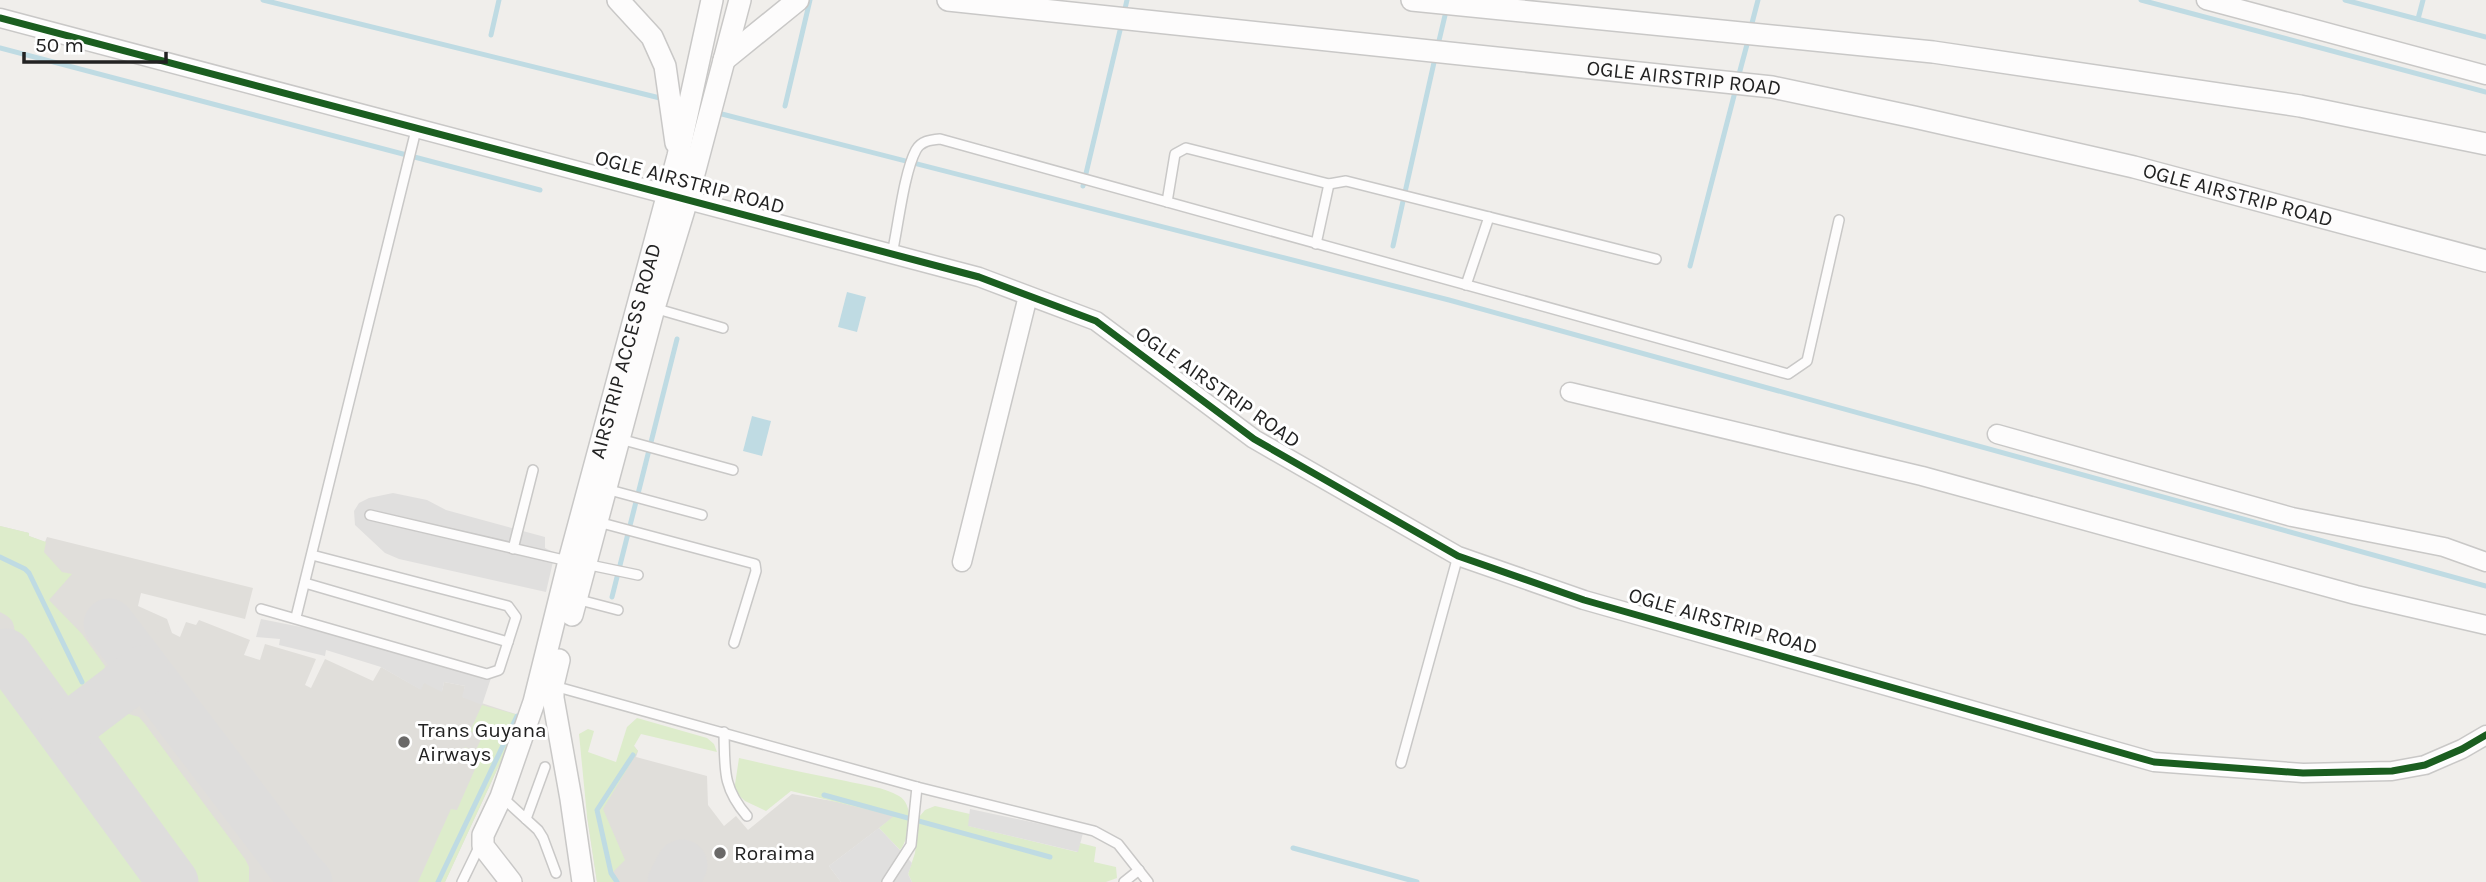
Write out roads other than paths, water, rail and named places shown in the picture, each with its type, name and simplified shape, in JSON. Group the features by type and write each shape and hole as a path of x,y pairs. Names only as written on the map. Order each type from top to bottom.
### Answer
{"street":[{"path":"618,0 652,37 665,66 678,156"},
{"name":"AIRSTRIP ACCESS ROAD","path":"577,563 604,523 626,440 677,197 678,156 712,0"},
{"name":"AIRSTRIP ACCESS ROAD","path":"482,841 546,685 574,608 577,563 677,197 724,60 740,0"},
{"path":"724,60 798,0"},
{"name":"OGLE AIRSTRIP ROAD","path":"947,0 1772,87 2134,167 2486,261"},
{"path":"1412,0 1933,52 2300,106 2486,144"},
{"path":"2206,0 2486,75"},
{"name":"OGLE AIRSTRIP ROAD","path":"0,18 979,277 1096,321 1254,439 1458,556 1584,600 2154,762 2303,773 2392,771 2425,765 2486,735"},
{"path":"962,562 1028,296"},
{"path":"1570,392 1922,476 2356,595 2486,625"},
{"path":"1997,434 2292,517 2444,547 2486,562"},
{"path":"546,685 583,882"},
{"path":"482,841 511,882"}],"lane":[{"path":"296,617 416,130"},
{"path":"892,254 916,149 925,141 940,139 1788,374 1807,361 1839,220"},
{"path":"1167,202 1175,154 1186,148 1329,184 1346,181 1656,259"},
{"path":"1316,244 1329,184"},
{"path":"1466,285 1489,217"},
{"path":"654,308 723,328"},
{"path":"626,440 733,470"},
{"path":"513,549 533,470"},
{"path":"612,491 702,515"},
{"path":"370,515 638,575"},
{"path":"604,523 755,564 756,571 734,643"},
{"path":"261,608 487,674 499,670 516,617 508,606 312,555"},
{"path":"1401,763 1458,556"},
{"path":"305,583 508,642"},
{"path":"574,608 615,609"},
{"path":"546,685 724,732 917,788 1094,831 1118,844 1148,882"},
{"path":"724,732 726,777 730,793 747,816"},
{"path":"526,819 545,766"},
{"path":"887,882 911,845 917,788"},
{"path":"501,797 543,838 556,873"},
{"path":"462,882 482,841"},
{"path":"1124,882 1139,870"}],"water":[{"path":"847,292 866,297 857,332 838,327"},
{"path":"752,416 771,421 762,456 743,451"}],"waterway":[{"path":"263,0 664,99"},
{"path":"491,35 499,0"},
{"path":"785,106 810,0"},
{"path":"1124,13 1127,0"},
{"path":"1751,27 1758,0"},
{"path":"2141,0 2486,92"},
{"path":"2345,0 2486,37"},
{"path":"2418,19 2423,0"},
{"path":"1438,45 1447,7"},
{"path":"1083,186 1122,22"},
{"path":"1738,78 1749,37"},
{"path":"0,48 540,190"},
{"path":"1393,246 1435,58"},
{"path":"1690,266 1736,88"},
{"path":"714,112 1449,300 2486,586"},
{"path":"612,597 677,339"},
{"path":"0,557 29,573 82,682"},
{"path":"438,882 517,716"},
{"path":"617,882 611,873 597,810 633,755"},
{"path":"824,795 1050,857"},
{"path":"1293,848 1417,882"}],"place":[{"name":"Trans Guyana Airways","path":"404,742"},
{"name":"Roraima","path":"720,853"}]}
